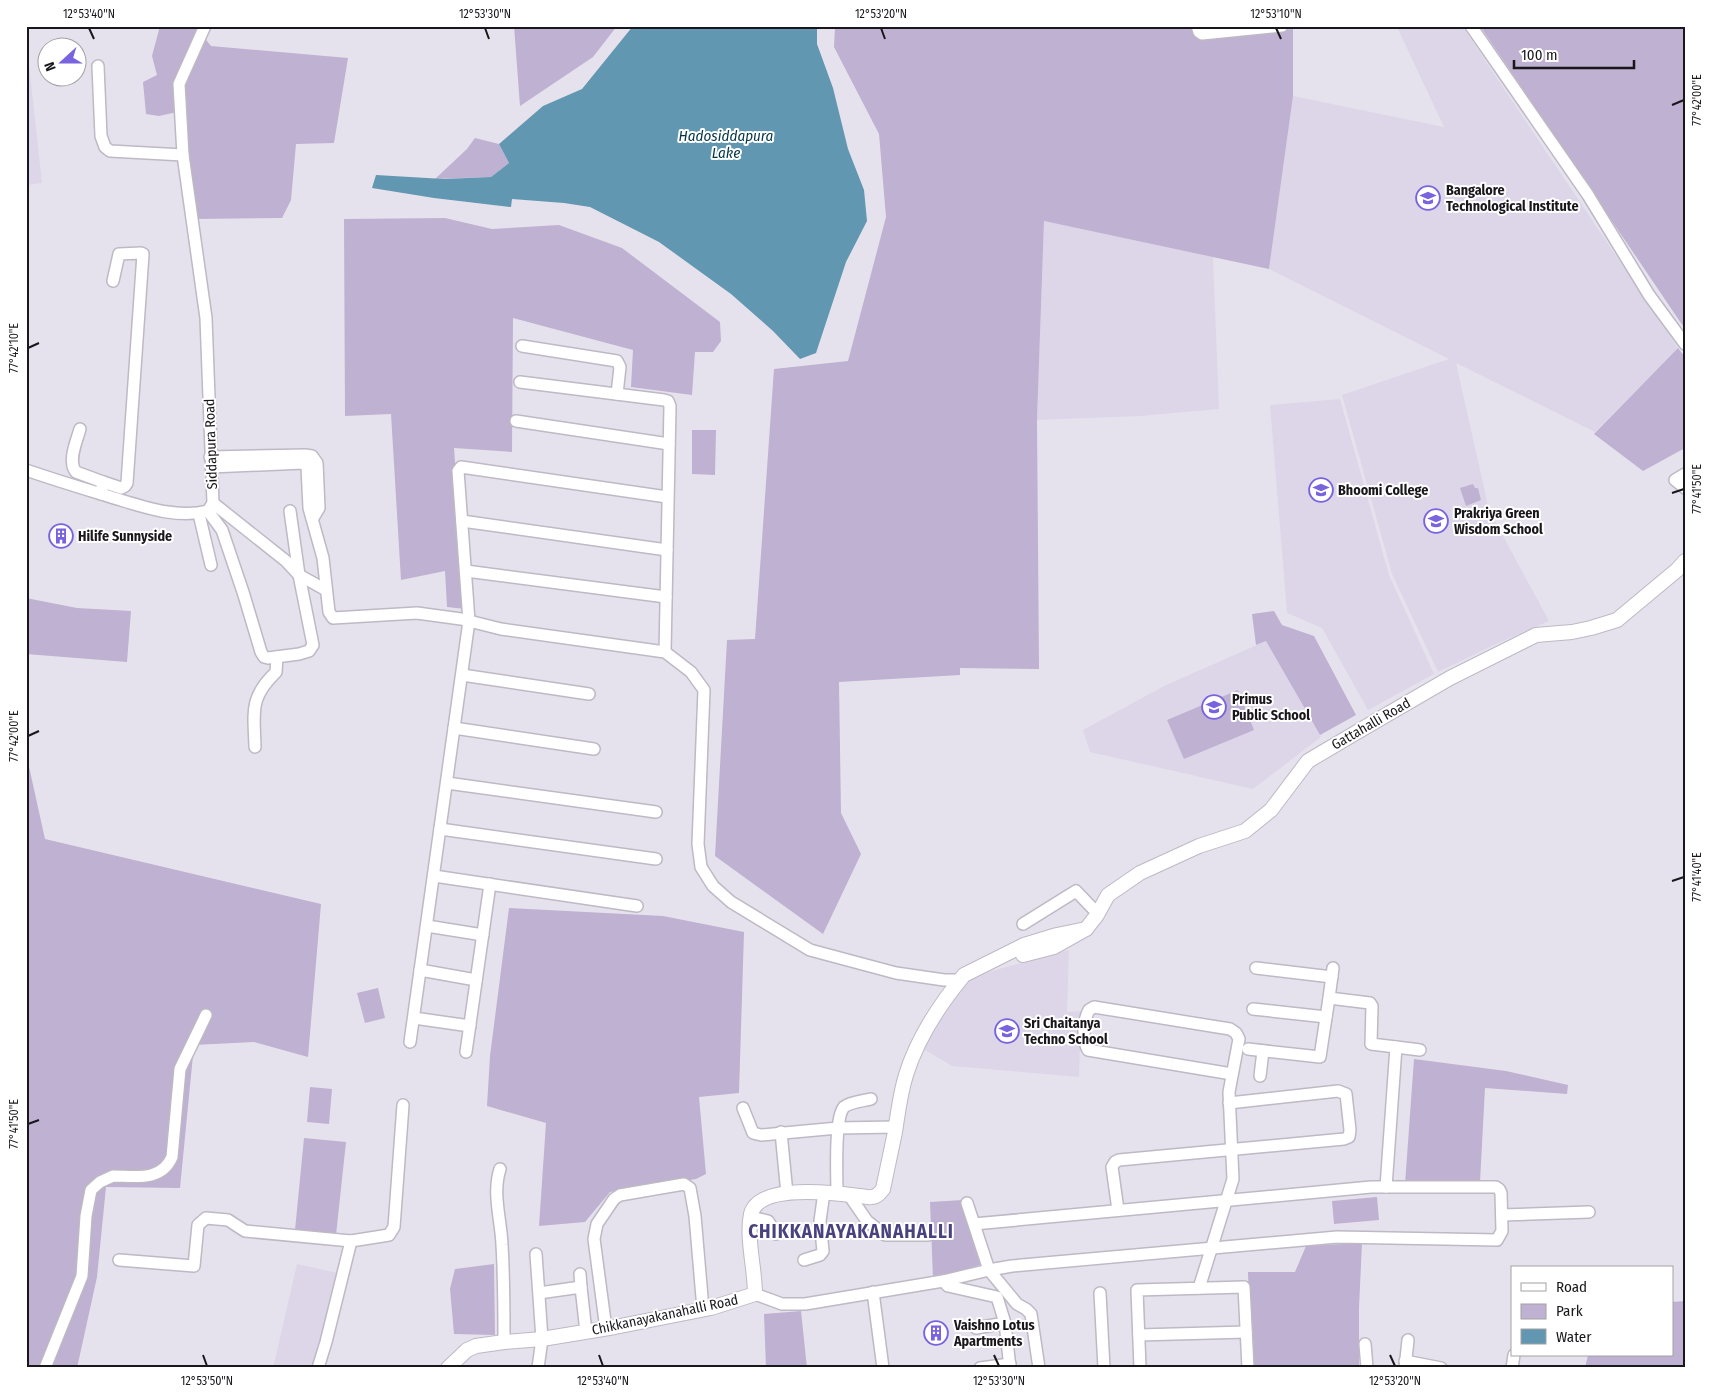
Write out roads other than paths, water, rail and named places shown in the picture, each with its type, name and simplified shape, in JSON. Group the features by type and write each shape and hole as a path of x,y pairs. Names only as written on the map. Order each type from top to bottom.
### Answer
{"main road":[{"name":"Gattahalli Road","path":"960,980 964,975 1024,945 1086,929 1098,914 1108,895 1140,873 1199,846 1245,831 1255,824 1271,810 1308,761 1450,678 1536,635 1572,632 1617,620 1677,570 1685,561"},
{"path":"751,1217 751,1212 756,1203 770,1196 815,1191 870,1198 880,1194 883,1189 901,1094 914,1054 937,1011 960,980"},
{"name":"Chikkanayakanahalli Road","path":"450,1367 467,1350 476,1346 542,1340 586,1332 704,1309 755,1294 751,1217"}],"street":[{"name":"Siddapura Road","path":"205,26 179,84 183,155 206,318 210,462 206,509 212,565"},
{"path":"1198,26 1199,32 1202,34 1282,26"},
{"path":"1471,26 1588,195 1649,295 1685,344"},
{"path":"98,66 101,136 105,147 110,151 183,155"},
{"path":"26,470 102,488 121,488 127,483 143,254 141,252 119,254 113,281"},
{"path":"522,346 617,361 620,367 617,394"},
{"path":"520,382 668,401 670,406 665,652"},
{"path":"516,421 669,444"},
{"path":"80,429 72,460 73,469 76,472 102,488 150,509 176,513 206,509 286,561 299,574 326,590"},
{"path":"210,462 303,463 307,467 309,508 323,558 329,612 333,618 417,613 469,621 501,629 665,652 691,672 704,690 698,844 700,867 712,886 731,902 810,950 896,973 944,980 960,980"},
{"path":"410,1042 469,621 458,471 461,467 668,497"},
{"path":"1685,474 1675,480 1685,488"},
{"path":"206,509 222,530 264,657 299,654 309,651 313,645 299,574 290,511"},
{"path":"462,521 667,550"},
{"path":"466,571 666,597"},
{"path":"255,747 254,717 256,699 263,685 276,672 277,657"},
{"path":"462,675 589,694"},
{"path":"454,728 594,749"},
{"path":"447,783 656,812"},
{"path":"440,829 656,859"},
{"path":"434,876 636,906"},
{"path":"466,1052 490,884"},
{"path":"1023,924 1076,891 1098,914"},
{"path":"427,926 483,935"},
{"path":"1248,1049 1320,1057 1332,973 1256,968"},
{"path":"420,970 476,980"},
{"path":"1329,998 1371,1004 1370,1042 1372,1044 1420,1050"},
{"path":"1199,1288 1233,1179 1229,1103 1232,1074 1239,1039 1236,1033 1230,1029 1094,1008 1089,1010 1085,1018 1086,1046 1088,1050 1232,1074"},
{"path":"1253,1009 1326,1018"},
{"path":"45,1368 82,1276 86,1216 91,1190 100,1182 113,1176 155,1175 170,1162 180,1069 206,1015"},
{"path":"414,1018 470,1026"},
{"path":"1386,1187 1396,1048"},
{"path":"1260,1076 1262,1051"},
{"path":"1118,1210 1112,1167 1119,1160 1350,1137 1346,1094 1338,1091 1229,1103"},
{"path":"804,1260 820,1255 823,1251 820,1221 837,1194 838,1120 844,1107 871,1099"},
{"path":"119,1260 194,1266 198,1225 206,1218 228,1220 245,1230 351,1240 389,1235 394,1227 403,1105"},
{"path":"743,1108 753,1133 760,1135 838,1128 896,1127"},
{"path":"781,1132 787,1194"},
{"path":"500,1169 496,1182 496,1192 502,1244 504,1342"},
{"path":"606,1328 594,1232 610,1203 620,1195 684,1184 690,1188 695,1216 704,1309"},
{"path":"755,1294 782,1304 805,1304 943,1281 1012,1266 1336,1237 1496,1240 1502,1231 1502,1215 1501,1193 1496,1187 1371,1187 974,1224"},
{"path":"837,1194 867,1222 885,1235 928,1235"},
{"path":"967,1203 989,1270 1017,1304 1031,1314 1040,1368"},
{"path":"1502,1215 1588,1212"},
{"path":"751,1217 768,1221 776,1234"},
{"path":"318,1368 351,1240"},
{"path":"536,1254 542,1340 538,1368"},
{"path":"580,1274 586,1332"},
{"path":"943,1281 948,1286 997,1297 1001,1306 1010,1366 980,1368"},
{"path":"539,1292 581,1287"},
{"path":"1140,1368 1137,1290 1244,1287 1248,1368"},
{"path":"873,1292 883,1368"},
{"path":"1100,1293 1104,1368"},
{"path":"976,1328 1005,1323"},
{"path":"1139,1335 1246,1332"},
{"path":"1408,1340 1405,1365 1441,1368"},
{"path":"1365,1344 1367,1368"}],"water":[{"name":"Hadosiddapura Lake","path":"633,26 817,26 817,44 833,88 848,149 864,190 867,221 846,262 816,353 800,359 773,331 731,294 659,242 590,207 512,199 511,207 434,198 372,188 376,175 444,179 491,177 509,163 499,144 543,106 582,89"}],"place":[{"name":"Bangalore Technological Institute","path":"1428,198"},
{"name":"Bhoomi College","path":"1321,490"},
{"name":"Prakriya Green Wisdom School","path":"1436,521"},
{"name":"Hilife Sunnyside","path":"61,536"},
{"name":"Primus Public School","path":"1214,707"},
{"name":"Sri Chaitanya Techno School","path":"1007,1031"},
{"name":"Vaishno Lotus Apartments","path":"936,1333"}],"district":[{"name":"CHIKKANAYAKANAHALLI","path":"851,1231"}]}
